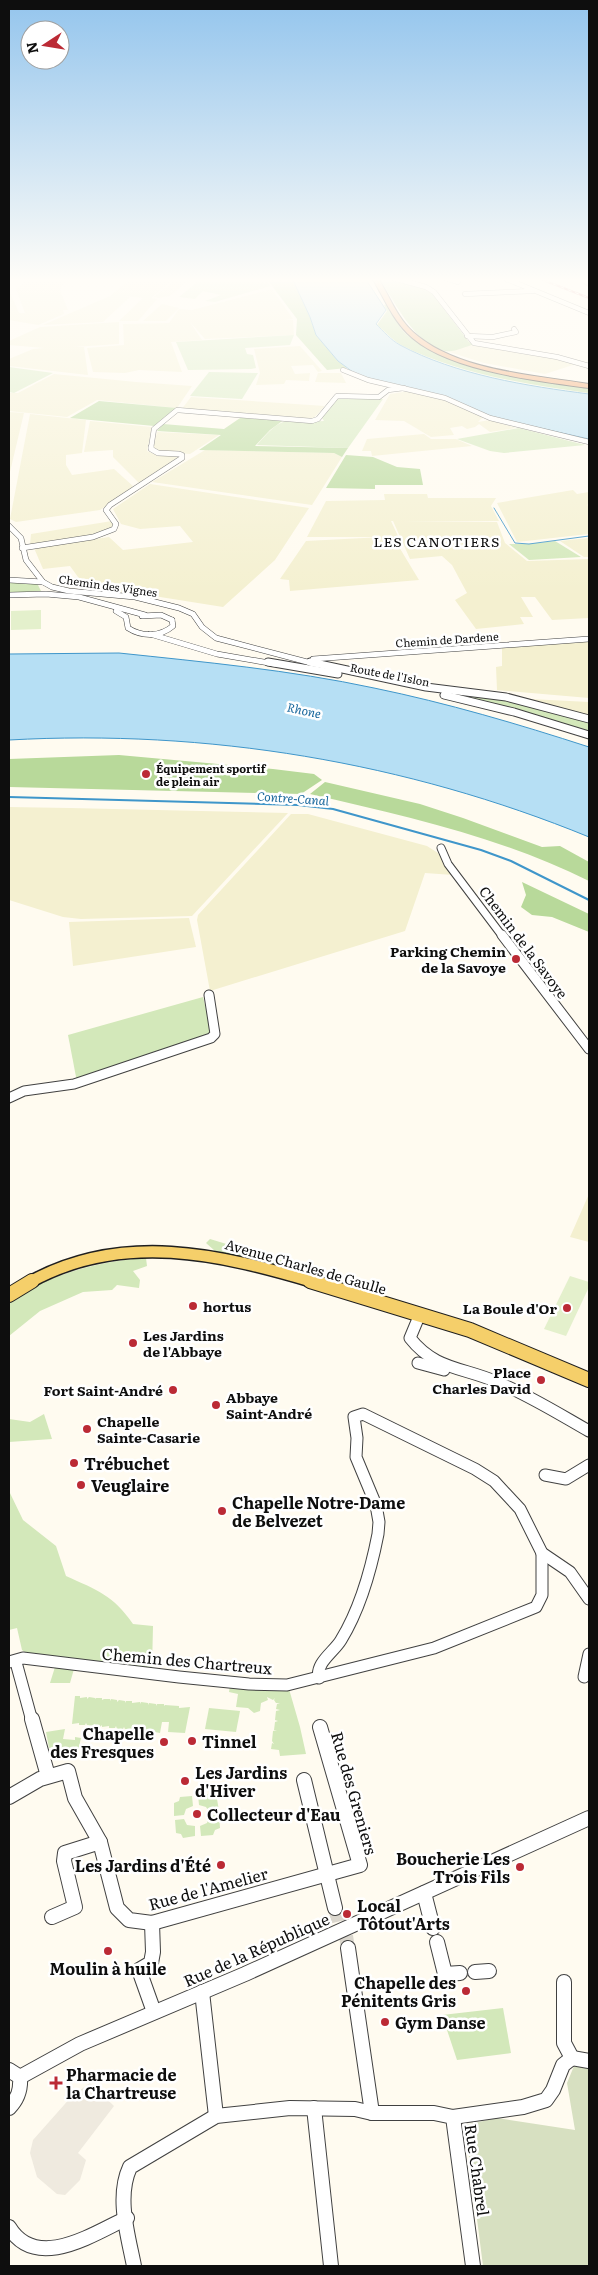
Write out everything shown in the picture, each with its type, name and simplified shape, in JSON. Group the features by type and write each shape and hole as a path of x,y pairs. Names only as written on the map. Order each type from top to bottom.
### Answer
{"main road":[{"name":"Avenue Charles de Gaulle","path":"9,1295 46,1275 84,1261 131,1253 184,1252 219,1256 420,1314 489,1337 589,1380"}],"street":[{"path":"387,384 445,398 490,418 589,442"},
{"path":"22,548 92,537 114,529 116,524 106,510 110,505 182,458 182,455 179,454 158,453 150,449 154,429 177,410 312,421 318,419 337,396 379,397 388,390 404,388"},
{"name":"Chemin des Vignes","path":"9,526 22,538 22,548 26,560 43,582 52,587 69,591 127,596 179,608 193,614"},
{"path":"9,580 43,582"},
{"path":"9,595 46,594 93,601 145,615 172,613 179,608"},
{"path":"93,601 120,612 126,616 128,622 145,615"},
{"path":"161,615 177,618 193,614 202,627 224,641 354,673 436,689 506,697 589,719"},
{"path":"150,634 171,628 177,618"},
{"name":"Route de l'Islon","path":"128,622 128,628 132,631 185,643 217,654 341,674 477,703 589,735"},
{"name":"Route de l'Islon","path":"171,628 172,634 185,643"},
{"name":"Chemin de Dardene","path":"306,660 589,639"},
{"path":"314,662 316,666 341,674"},
{"name":"Chemin de la Savoye","path":"441,848 448,864 589,1049"},
{"path":"9,1098 24,1091 74,1084 211,1038 215,1034 209,995"},
{"path":"420,1314 410,1338 420,1351 432,1360 496,1381 534,1399 589,1431"},
{"path":"418,1363 455,1374 471,1373"},
{"path":"319,1678 317,1674 319,1666 339,1644 354,1610 368,1575 379,1533 380,1520 375,1497 356,1456 358,1433 354,1424 354,1416 362,1414 494,1480 520,1509 542,1553 570,1572 589,1599"},
{"path":"545,1475 566,1479 589,1465"},
{"name":"Chemin des Chartreux","path":"13,1664 16,1658 23,1658 249,1684 287,1685 434,1648 536,1607 542,1595 542,1553"},
{"path":"584,1677 589,1654"},
{"path":"9,1797 48,1776 13,1664"},
{"name":"Rue des Greniers","path":"320,1727 360,1865 328,1873"},
{"name":"Rue de l'Amelier","path":"48,1776 68,1771 75,1798 100,1842 117,1908 129,1920 152,1923 328,1873"},
{"path":"304,1780 335,1908"},
{"name":"Rue de la République","path":"14,2074 154,2012 344,1934 424,1893 589,1818"},
{"path":"52,1917 75,1907 64,1862 65,1854 100,1842"},
{"path":"424,1893 433,1928"},
{"path":"152,1923 153,1952 151,1963 139,1970 154,2012"},
{"path":"134,2266 124,2187 126,2172 130,2167 216,2116 290,2108 355,2109 372,2113 344,1934"},
{"path":"437,1942 445,1974 460,1973"},
{"path":"564,1982 564,2043 572,2058"},
{"path":"202,1992 216,2116"},
{"path":"453,2117 523,2107 546,2100 553,2090 563,2065 572,2058 589,2061"},
{"path":"9,2108 18,2096 21,2087 14,2074"},
{"path":"314,2108 331,2266"},
{"name":"Rue Chabrel","path":"372,2113 434,2113 453,2117 473,2266"},
{"path":"9,2227 22,2243 33,2248 46,2250 73,2242 127,2218"}],"shaded area":[{"path":"35,384 166,384 192,386 177,408 97,400 67,417 9,411 9,393 18,393"},
{"path":"410,391 447,400 483,417 478,422 490,420 516,428 490,432 479,424 467,429 462,426 450,428 454,435 431,437 404,421 375,420 390,394"},
{"path":"191,397 325,406 312,420 181,410"},
{"path":"9,412 24,413 9,476"},
{"path":"30,414 86,420 82,453 66,455 66,465 72,475 114,469 134,487 100,510 16,522 10,519"},
{"path":"90,421 152,427 147,451 154,454 179,455 180,458 140,484 113,457 113,450 84,452"},
{"path":"157,432 219,435 190,454 153,449"},
{"path":"424,434 431,439 456,439 472,446 372,456 371,451 362,451 367,439"},
{"path":"205,450 334,453 342,457 312,505 152,482"},
{"path":"150,484 309,508 275,560 223,607 135,593 80,587 66,583 65,580 78,577 70,566 43,569 34,548 109,537 123,550 193,542 180,526 140,529 121,524 113,509"},
{"path":"573,490 577,494 589,492 589,504 587,505 589,506 589,534 517,542 497,503"},
{"path":"384,494 427,494 428,498 496,498 491,506 499,521 403,521 497,522 505,543 527,561 589,559 589,618 552,620 535,597 521,597 533,617 520,617 524,624 476,629 455,600 467,593 452,565 442,556 410,559 393,521 391,521 398,536 393,537 419,580 290,591 289,580 280,579 306,541 383,537 307,537 326,501 385,500"},
{"path":"112,521 114,526 103,533 30,545 31,534"},
{"path":"589,538 589,557 584,557 560,541"},
{"path":"589,640 589,698 497,690 496,667 502,666 502,646"},
{"path":"530,699 589,702 589,716 587,715"},
{"path":"9,807 288,813 192,916 81,919 63,917 9,900"},
{"path":"291,814 308,814 427,846 438,853 453,875 425,873 405,931 210,991 197,920 198,915"},
{"path":"189,918 196,947 73,966 69,922"},
{"path":"589,1194 589,1242 570,1237"},
{"path":"90,2083 114,2106 78,2153 86,2160 80,2180 65,2195 57,2194 37,2177 30,2153 33,2140 72,2096"}],"green space":[{"path":"9,384 31,384 14,393 9,392"},
{"path":"199,384 251,384 242,399 190,396"},
{"path":"531,384 563,384 589,389 589,393"},
{"path":"338,397 383,399 348,448 257,445 274,427 281,423 287,421 324,421 322,418"},
{"path":"99,401 177,408 154,426 70,418"},
{"path":"243,416 285,419 270,430 255,446 348,448 342,457 334,453 199,450 221,435 157,431 163,424 224,429"},
{"path":"519,428 585,445 504,453 490,451 457,439"},
{"path":"346,455 373,457 397,467 420,469 423,485 375,485 375,489 326,488"},
{"path":"555,541 581,557 529,560 509,544 528,544"},
{"path":"9,582 37,583 41,591 9,593"},
{"path":"41,610 41,629 11,630 11,611"},
{"path":"434,691 497,696 589,720 589,733 463,697"},
{"path":"119,755 314,774 322,780 301,794 9,787 9,759"},
{"path":"325,782 420,804 542,847 560,846 589,862 589,881 522,852 452,829 310,794"},
{"path":"522,882 589,914 589,932 552,917 532,915 521,907 526,895"},
{"path":"203,997 211,1029 206,1038 77,1082 68,1035"},
{"path":"210,1239 299,1266 302,1270 294,1273 215,1251 206,1243"},
{"path":"146,1258 147,1266 133,1271 140,1280 139,1288 117,1285 112,1290 83,1292 40,1311 9,1336 9,1303 22,1293 55,1277 73,1271 111,1262"},
{"name":"La Boule d'Or","path":"570,1276 589,1282 589,1287 566,1336 544,1329"},
{"path":"44,1414 52,1439 9,1442 9,1419 30,1422"},
{"path":"9,1491 23,1520 56,1546 66,1576 104,1594 126,1614 133,1624 153,1626 152,1669 35,1659 22,1650 17,1628 9,1630"},
{"path":"55,1667 74,1669 70,1683 50,1683"},
{"path":"230,1686 289,1689 306,1754 280,1756 279,1750 271,1749 272,1743 274,1744 272,1741 273,1731 277,1730 274,1730 275,1722 278,1721 275,1720 276,1711 280,1710 276,1709 277,1704 280,1703 276,1703 275,1698 273,1700 267,1697 268,1700 261,1703 260,1711 254,1713 248,1708 236,1707 238,1694 229,1692"},
{"path":"75,1696 80,1696 80,1698 87,1697 87,1699 89,1697 95,1699 102,1698 102,1700 110,1699 111,1701 111,1699 117,1700 117,1702 119,1700 125,1701 125,1703 126,1701 132,1701 132,1703 140,1702 140,1704 141,1702 148,1703 148,1705 149,1703 156,1704 156,1706 157,1704 164,1704 164,1706 179,1706 179,1708 190,1707 185,1733 168,1732 169,1722 162,1722 160,1733 155,1731 147,1732 147,1730 146,1732 140,1731 140,1729 132,1730 131,1728 130,1730 124,1727 123,1729 117,1729 116,1726 115,1728 109,1728 109,1726 102,1727 102,1725 100,1727 94,1724 93,1726 87,1725 86,1723 85,1725 79,1725 79,1723 72,1724"},
{"path":"209,1708 240,1711 236,1732 205,1729"},
{"path":"65,1729 63,1739 75,1740 75,1737 81,1738 78,1751 67,1750 58,1753 57,1746 49,1748 46,1732"},
{"path":"210,1794 212,1798 217,1799 219,1811 209,1812 206,1807 199,1805 198,1795"},
{"path":"192,1796 193,1806 186,1809 184,1815 174,1816 174,1803 179,1801 180,1797"},
{"path":"219,1815 220,1828 215,1830 213,1835 201,1836 200,1826 207,1823 209,1816"},
{"path":"184,1819 187,1825 195,1826 195,1836 183,1838 181,1834 176,1833 175,1820"},
{"path":"503,2008 511,2053 457,2060 442,2015"},
{"path":"574,2066 589,2068 589,2266 483,2266 465,2125 497,2118 575,2130 567,2083"}],"water":[{"path":"392,384 524,384 589,394 589,439 494,418 449,399"},
{"name":"Rhone","path":"119,653 279,671 374,688 482,714 589,747 589,837 520,811 449,789 377,770 305,756 231,746 157,740 83,738 9,740 9,654"}],"waterway":[{"path":"494,508 515,543 529,544 589,536"},
{"name":"Contre-Canal","path":"9,797 298,805 333,809 481,850 511,861 589,900"}],"tunnel":[{"path":"335,1908 339,1924"},
{"path":"346,1936 348,1948"}],"place":[{"name":"Équipement sportif de plein air","path":"146,774"},
{"name":"Parking Chemin de la Savoye","path":"516,959"},
{"name":"hortus","path":"193,1306"},
{"name":"La Boule d'Or","path":"567,1308"},
{"name":"Les Jardins de l'Abbaye","path":"133,1343"},
{"name":"Place Charles David","path":"541,1380"},
{"name":"Fort Saint-André","path":"173,1390"},
{"name":"Abbaye Saint-André","path":"216,1405"},
{"name":"Chapelle Sainte-Casarie","path":"87,1429"},
{"name":"Trébuchet","path":"74,1463"},
{"name":"Veuglaire","path":"81,1485"},
{"name":"Chapelle Notre-Dame de Belvezet","path":"222,1511"},
{"name":"Tinnel","path":"192,1741"},
{"name":"Chapelle des Fresques","path":"164,1742"},
{"name":"Les Jardins d'Hiver","path":"185,1781"},
{"name":"Collecteur d'Eau","path":"197,1814"},
{"name":"Les Jardins d'Été","path":"221,1865"},
{"name":"Boucherie Les Trois Fils","path":"520,1867"},
{"name":"Local Tôtout'Arts","path":"347,1914"},
{"name":"Moulin à huile","path":"108,1951"},
{"name":"Chapelle des Pénitents Gris","path":"466,1991"},
{"name":"Gym Danse","path":"385,2022"},
{"name":"Pharmacie de la Chartreuse","path":"56,2083"}],"district":[{"name":"LES CANOTIERS","path":"437,541"}]}
